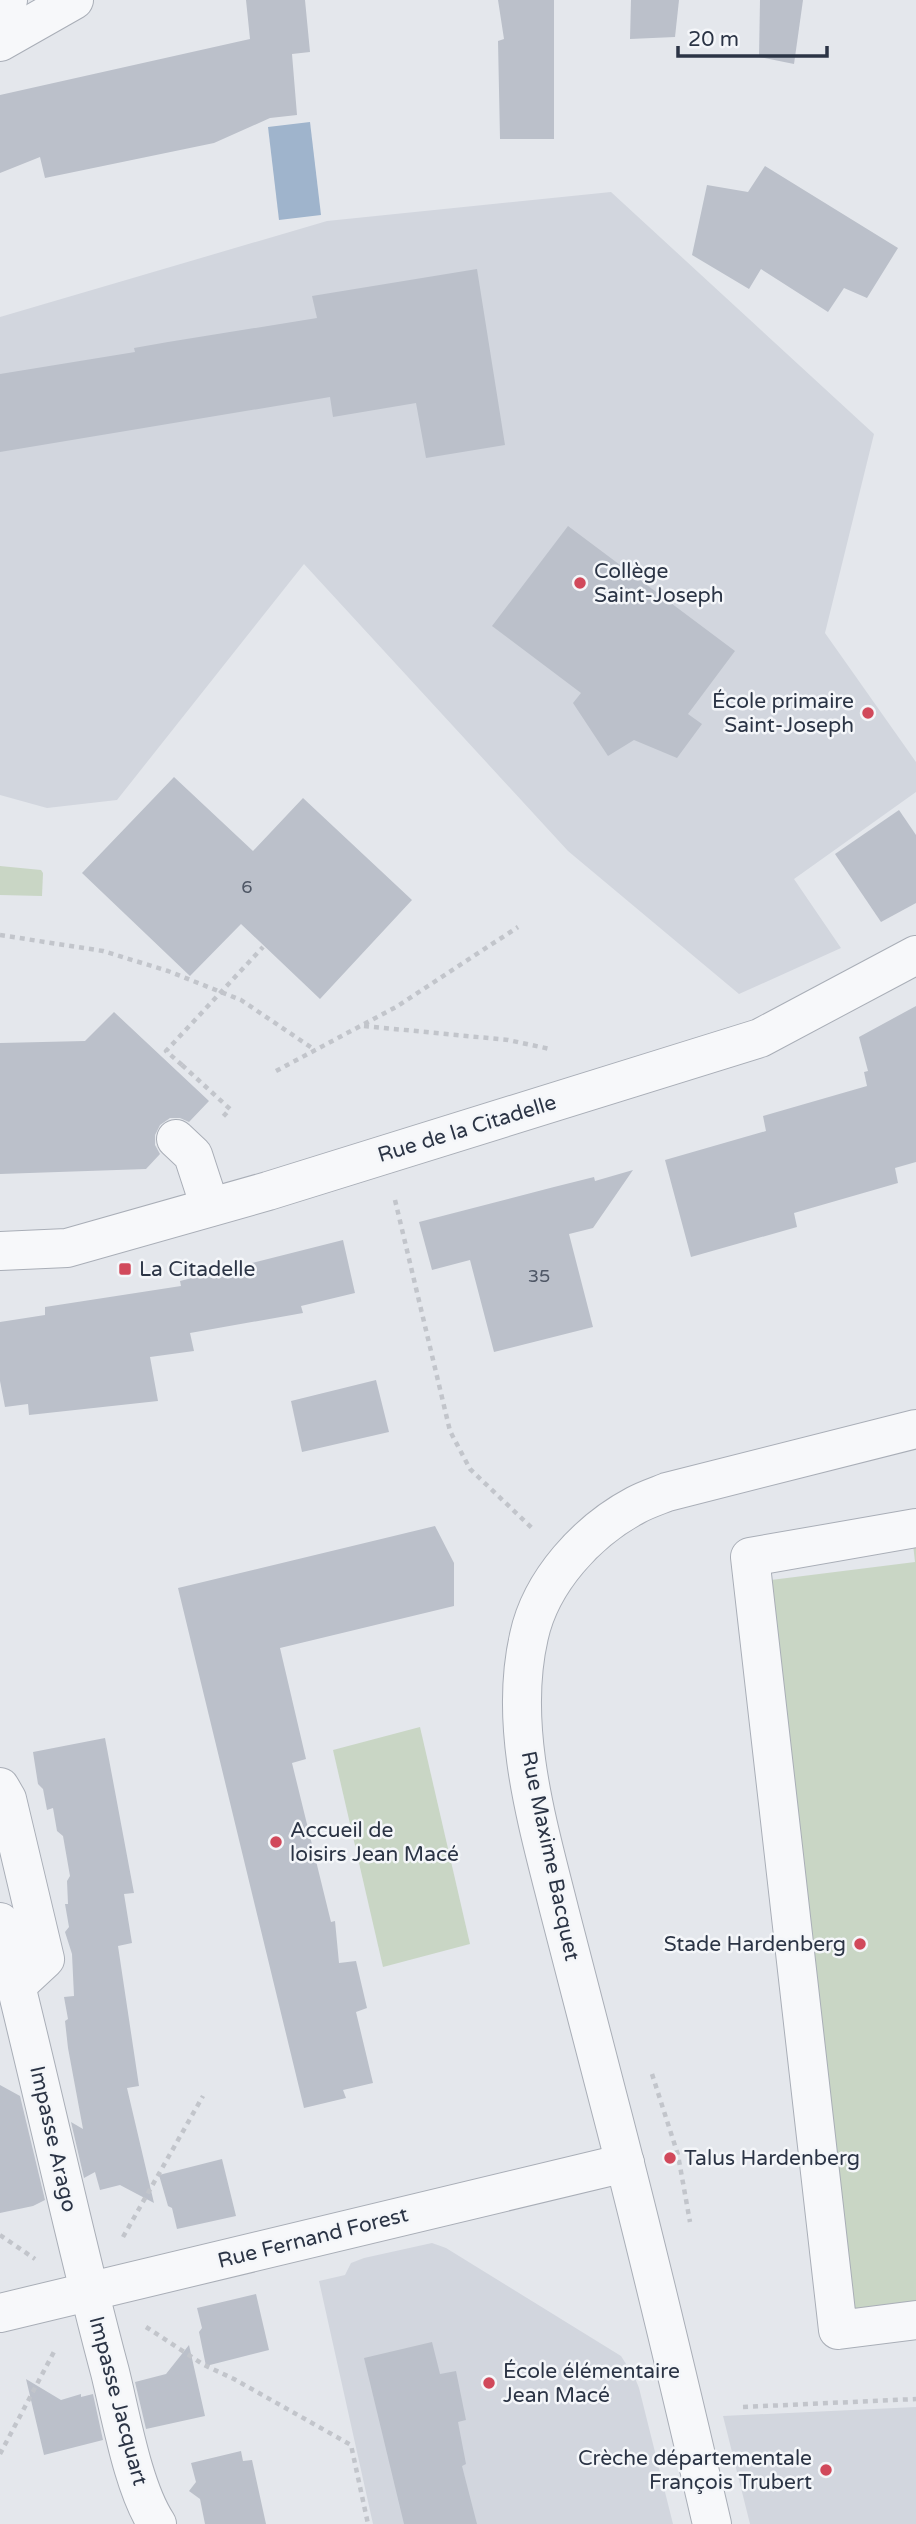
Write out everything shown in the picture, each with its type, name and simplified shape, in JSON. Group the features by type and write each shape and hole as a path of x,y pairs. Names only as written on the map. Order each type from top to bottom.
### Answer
{"street":[{"path":"0,5 8,0"},
{"path":"0,42 74,0"},
{"name":"Rue de la Citadelle","path":"0,1251 67,1248 760,1038 916,955"},
{"path":"176,1139 194,1155 209,1207"},
{"name":"Rue Maxime Bacquet","path":"712,2524 625,2163 546,1857 525,1748 521,1708 523,1670 537,1607 551,1583 586,1542 610,1521 637,1504 667,1492 916,1429"},
{"path":"916,1528 750,1557 838,2330 916,2320"},
{"path":"0,1787 7,1799 45,1959 16,1985"},
{"name":"Impasse Arago","path":"0,1922 89,2292"},
{"name":"Rue Fernand Forest","path":"0,2313 625,2163"},
{"name":"Impasse Jacquart","path":"89,2292 151,2519"}],"path":[{"path":"276,1072 396,1006 518,927"},
{"path":"0,935 103,951 168,971 241,1000 315,1051"},
{"path":"230,1109 166,1051 263,947"},
{"path":"361,1026 508,1040 550,1049"},
{"path":"398,1211 450,1431 470,1469 519,1516"},
{"path":"117,2246 133,2224 203,2096"},
{"path":"0,2235 44,2265"},
{"path":"139,2322 204,2365 351,2445 368,2524"},
{"path":"0,2454 60,2341"},
{"path":"743,2407 916,2399"}],"shaded area":[{"name":"Collège Saint-Joseph","path":"611,192 874,434 825,633 916,762 916,792 794,879 841,948 739,994 568,851 304,564 117,800 47,808 0,795 0,317 327,221"},
{"name":"École élémentaire Jean Macé","path":"432,2243 446,2248 621,2356 639,2388 673,2524 373,2524 319,2281 345,2275 351,2263 364,2258"},
{"name":"Crèche départementale François Trubert","path":"916,2407 916,2524 750,2524 723,2416"}],"green space":[{"path":"0,866 41,870 42,896 0,895"},
{"name":"Stade Hardenberg","path":"916,1534 916,2308 845,2316 763,1581 915,1562 912,1535"},
{"path":"420,1727 470,1944 383,1967 333,1750"}],"water":[{"path":"310,122 321,215 279,220 268,127"}],"building":[{"path":"246,0 305,0 310,52 292,54 297,115 270,118 214,143 45,178 40,157 0,173 0,95 250,39"},
{"path":"498,0 554,0 554,139 500,139 498,41 504,39"},
{"path":"631,0 679,0 675,37 630,39"},
{"path":"760,0 803,0 794,64 759,57"},
{"path":"765,166 898,248 867,298 844,288 828,312 761,269 749,289 692,255 707,185 748,192"},
{"path":"477,269 505,445 426,458 416,403 333,417 330,397 0,452 0,374 135,352 134,348 317,318 312,296"},
{"path":"568,526 735,651 688,714 702,724 677,758 634,740 608,756 573,703 581,693 492,626"},
{"path":"174,777 253,851 303,798 412,900 320,999 241,924 190,976 82,873"},
{"path":"899,810 916,835 916,903 881,922 835,854"},
{"path":"916,1006 916,1162 895,1168 898,1183 794,1213 797,1227 691,1257 665,1160 766,1131 763,1116 867,1086 864,1072 868,1071 859,1037"},
{"path":"114,1012 209,1101 189,1122 170,1118 160,1125 155,1135 155,1145 160,1154 146,1169 0,1174 0,1043 85,1041"},
{"path":"633,1170 593,1228 569,1234 593,1327 494,1352 470,1260 432,1270 419,1222 594,1177 595,1181"},
{"path":"343,1240 355,1293 301,1306 303,1313 190,1333 194,1351 150,1357 158,1401 29,1415 28,1404 5,1407 0,1381 0,1322 45,1315 45,1307 181,1286 180,1281"},
{"path":"376,1380 389,1432 302,1452 291,1401"},
{"name":"Accueil de loisirs Jean Macé","path":"435,1526 454,1563 454,1606 280,1648 306,1759 292,1763 331,1922 335,1921 339,1963 356,1961 367,2008 356,2012 373,2083 343,2090 346,2098 304,2108 178,1588"},
{"path":"105,1738 134,1893 124,1894 132,1943 118,1946 139,2086 127,2088 154,2203 120,2185 100,2190 95,2172 84,2178 71,2122 83,2129 65,2021 68,2019 64,1997 74,1996 72,1954 65,1932 69,1927 65,1904 68,1904 67,1881 70,1876 63,1836 57,1831 53,1808 47,1810 43,1789 38,1784 33,1752"},
{"path":"0,2085 20,2096 45,2200 33,2206 0,2213"},
{"path":"222,2159 236,2216 177,2229 159,2175"},
{"path":"256,2294 269,2350 206,2366 197,2308"},
{"path":"432,2342 440,2374 456,2371 466,2420 458,2422 466,2464 462,2466 477,2524 404,2524 364,2358"},
{"path":"189,2345 205,2416 146,2429 135,2382 166,2374"},
{"path":"26,2379 61,2400 81,2394 81,2397 93,2394 103,2440 44,2455"},
{"path":"241,2451 243,2461 252,2460 266,2524 205,2524 200,2499 189,2491 196,2482 191,2463"}],"place":[{"name":"Collège Saint-Joseph","path":"580,583"},
{"name":"École primaire Saint-Joseph","path":"868,713"},
{"name":"La Citadelle","path":"125,1269"},
{"name":"Accueil de loisirs Jean Macé","path":"276,1842"},
{"name":"Stade Hardenberg","path":"860,1944"},
{"name":"Talus Hardenberg","path":"670,2158"},
{"name":"École élémentaire Jean Macé","path":"489,2383"},
{"name":"Crèche départementale François Trubert","path":"826,2470"}]}
